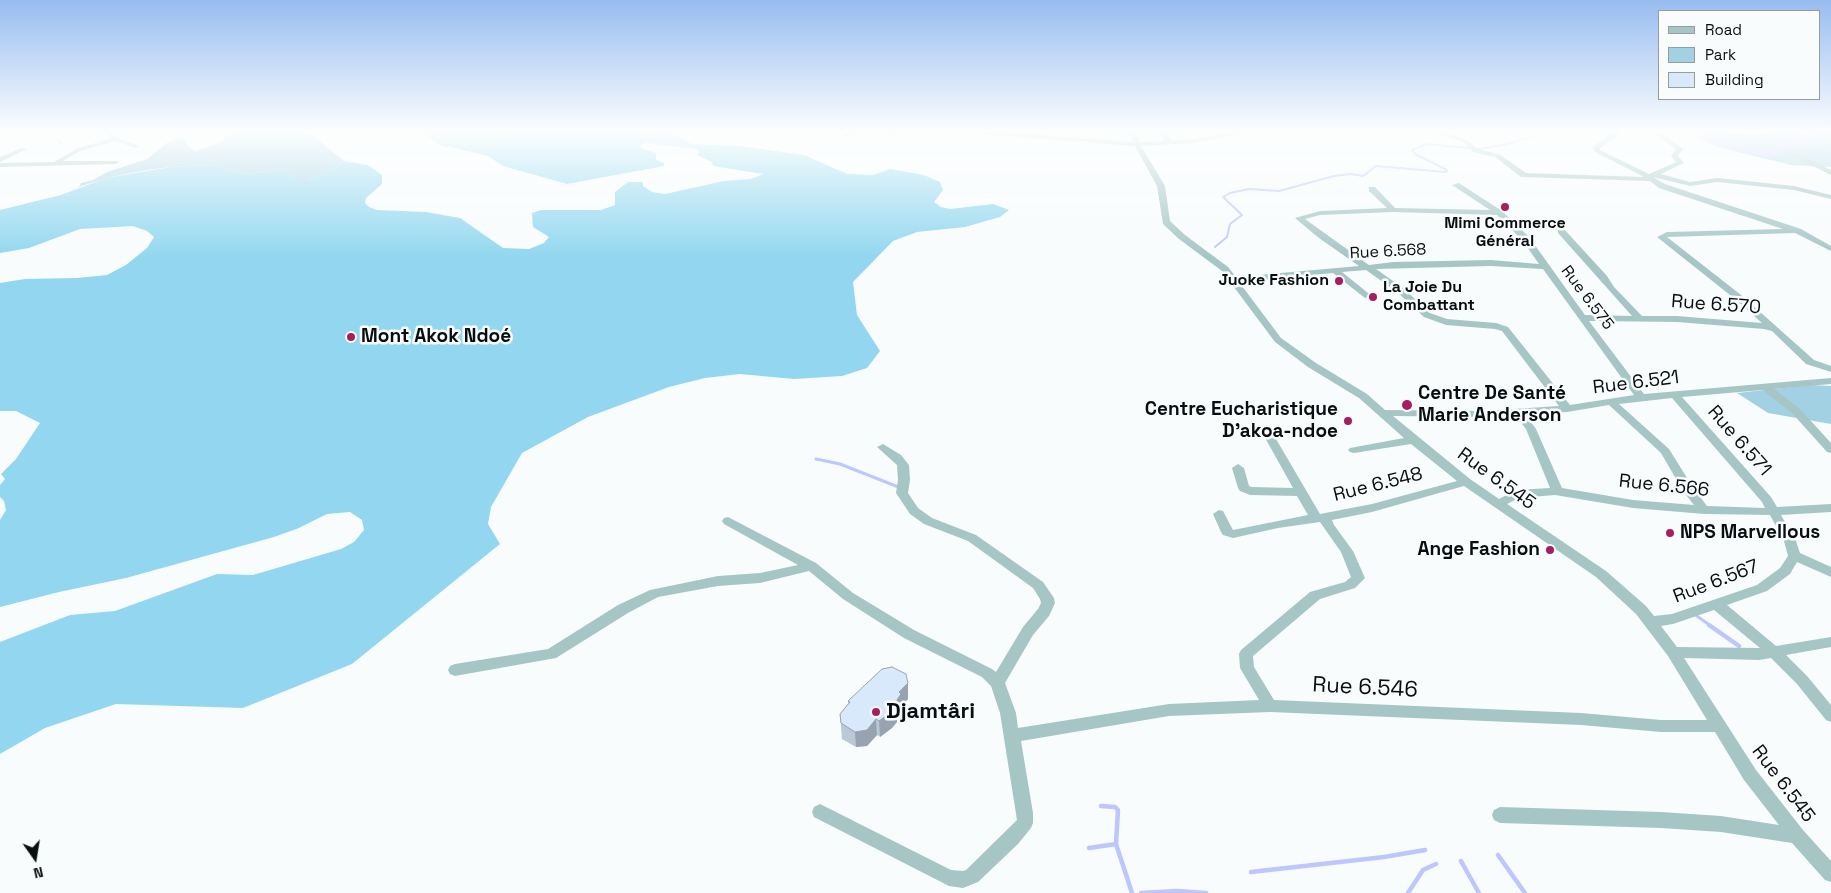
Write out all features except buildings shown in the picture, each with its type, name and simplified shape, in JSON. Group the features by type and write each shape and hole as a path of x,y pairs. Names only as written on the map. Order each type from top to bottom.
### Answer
{"street":[{"name":"Rue 6.545","path":"1154,174 1161,186 1166,222 1182,237 1225,269 1278,340 1363,396 1412,440 1466,482 1601,574 1633,602 1651,622 1673,652 1750,775 1797,836 1831,874"},
{"path":"1521,174 1524,176 1650,176 1690,184 1723,180 1800,189 1831,197"},
{"path":"1645,174 1671,190 1798,231 1831,250"},
{"path":"1650,176 1656,174"},
{"name":"Rue 6.575","path":"1456,184 1499,213 1526,239 1642,398"},
{"path":"1372,188 1393,210"},
{"path":"1499,213 1393,210 1302,216 1299,218 1365,267 1400,290 1427,315 1446,322 1491,325 1506,329 1567,409"},
{"path":"1561,231 1604,278 1611,290 1639,318"},
{"path":"1772,328 1752,308 1661,237 1667,234 1798,231"},
{"name":"Rue 6.568","path":"1234,280 1365,267 1491,263 1544,266"},
{"path":"1334,270 1365,295"},
{"name":"Rue 6.570","path":"1583,318 1677,319 1772,328 1802,357 1818,366 1831,369"},
{"name":"Rue 6.521","path":"1384,413 1518,412 1567,409 1642,398 1831,381"},
{"path":"1764,386 1796,411 1831,450"},
{"name":"Rue 6.571","path":"1675,396 1759,489 1774,512"},
{"path":"1611,402 1666,451 1689,491 1704,510"},
{"path":"1518,412 1531,429 1558,492"},
{"path":"1218,514 1227,532 1233,534 1320,517 1301,492 1264,427"},
{"path":"1354,450 1412,440"},
{"path":"884,447 897,457 903,465 904,480 902,494 914,511 928,521 972,538 1038,585 1047,598 1048,603 1044,612 1028,631 997,683"},
{"path":"1238,468 1244,488 1250,492 1301,492"},
{"name":"Rue 6.548","path":"1320,517 1372,508 1466,482"},
{"name":"Rue 6.566","path":"1496,504 1516,494 1558,492 1661,507 1704,510 1774,512 1831,508"},
{"path":"1774,512 1790,541 1794,556 1831,572"},
{"name":"Rue 6.548","path":"1270,706 1247,668 1246,654 1315,595 1350,585 1358,578 1347,552 1320,517"},
{"path":"728,521 811,566 848,596 901,629 987,674 997,683 1008,713 1025,813 1025,823 972,876 963,880 949,878 820,812"},
{"name":"Rue 6.567","path":"1651,622 1674,619 1762,588 1776,579 1791,564 1794,556"},
{"path":"455,670 551,654 623,609 655,593 718,581 760,578 811,566"},
{"path":"1716,604 1774,652 1802,680 1831,716"},
{"path":"1673,652 1740,654 1774,652 1831,642"},
{"name":"Rue 6.546","path":"1012,736 1169,710 1270,706 1581,720 1661,726 1718,726"},
{"path":"1500,815 1661,820 1721,824 1797,836"}],"green space":[{"path":"104,174 128,174 106,178 79,187 81,183 93,180"},
{"path":"289,174 323,174 308,181 298,181"},
{"path":"1811,385 1831,386 1831,424 1768,413 1737,393"}],"shaded area":[{"path":"132,174 289,174 298,181 308,181 323,174 380,174 382,175 382,184 366,198 365,203 369,207 377,210 426,212 460,218 503,248 529,249 544,243 549,237 533,227 532,213 541,210 601,210 615,205 615,192 628,182 643,182 643,186 652,192 665,194 724,181 751,179 763,174 761,174 916,174 940,182 943,190 934,202 941,207 950,209 993,204 1009,210 1000,217 965,227 917,232 893,241 853,282 857,315 880,351 867,368 842,376 794,379 740,374 705,378 669,387 588,417 522,453 491,507 488,524 500,544 352,664 243,708 116,704 45,728 0,754 0,642 70,615 115,611 217,574 253,575 341,549 354,542 364,530 362,520 350,512 327,514 299,528 274,537 126,578 0,607 0,520 6,510 4,501 0,497 0,485 5,479 1,474 16,459 40,423 16,411 0,411 0,283 25,279 77,278 107,275 126,265 147,248 154,237 147,231 133,226 80,229 29,248 0,253 0,210 61,195 106,178"},
{"path":"530,174 623,174 567,184"}],"waterway":[{"path":"1215,247 1227,237 1230,224 1242,215 1223,197 1230,193 1249,189 1279,191 1334,176 1351,174 1363,176 1366,174"},
{"path":"816,459 840,464 901,488"},
{"path":"1694,614 1711,626"},
{"path":"1709,625 1739,646"},
{"path":"1101,806 1115,807 1118,810 1116,844"},
{"path":"1089,848 1116,844"},
{"path":"1116,844 1132,893"},
{"path":"1251,872 1384,857 1425,850"},
{"path":"1498,855 1525,893"},
{"path":"1461,861 1479,893"},
{"path":"1408,893 1423,870 1436,864"},
{"path":"1141,893 1177,891 1206,893"}],"place":[{"name":"Mimi Commerce Général","path":"1505,207"},
{"name":"Juoke Fashion","path":"1339,281"},
{"name":"La Joie Du Combattant","path":"1373,297"},
{"name":"Mont Akok Ndoé","path":"351,337"},
{"name":"Centre De Santé Marie Anderson","path":"1407,405"},
{"name":"Centre Eucharistique D'akoa-ndoe","path":"1348,421"},
{"name":"NPS Marvellous","path":"1670,533"},
{"name":"Ange Fashion","path":"1550,550"},
{"name":"Djamtâri","path":"876,712"}]}
